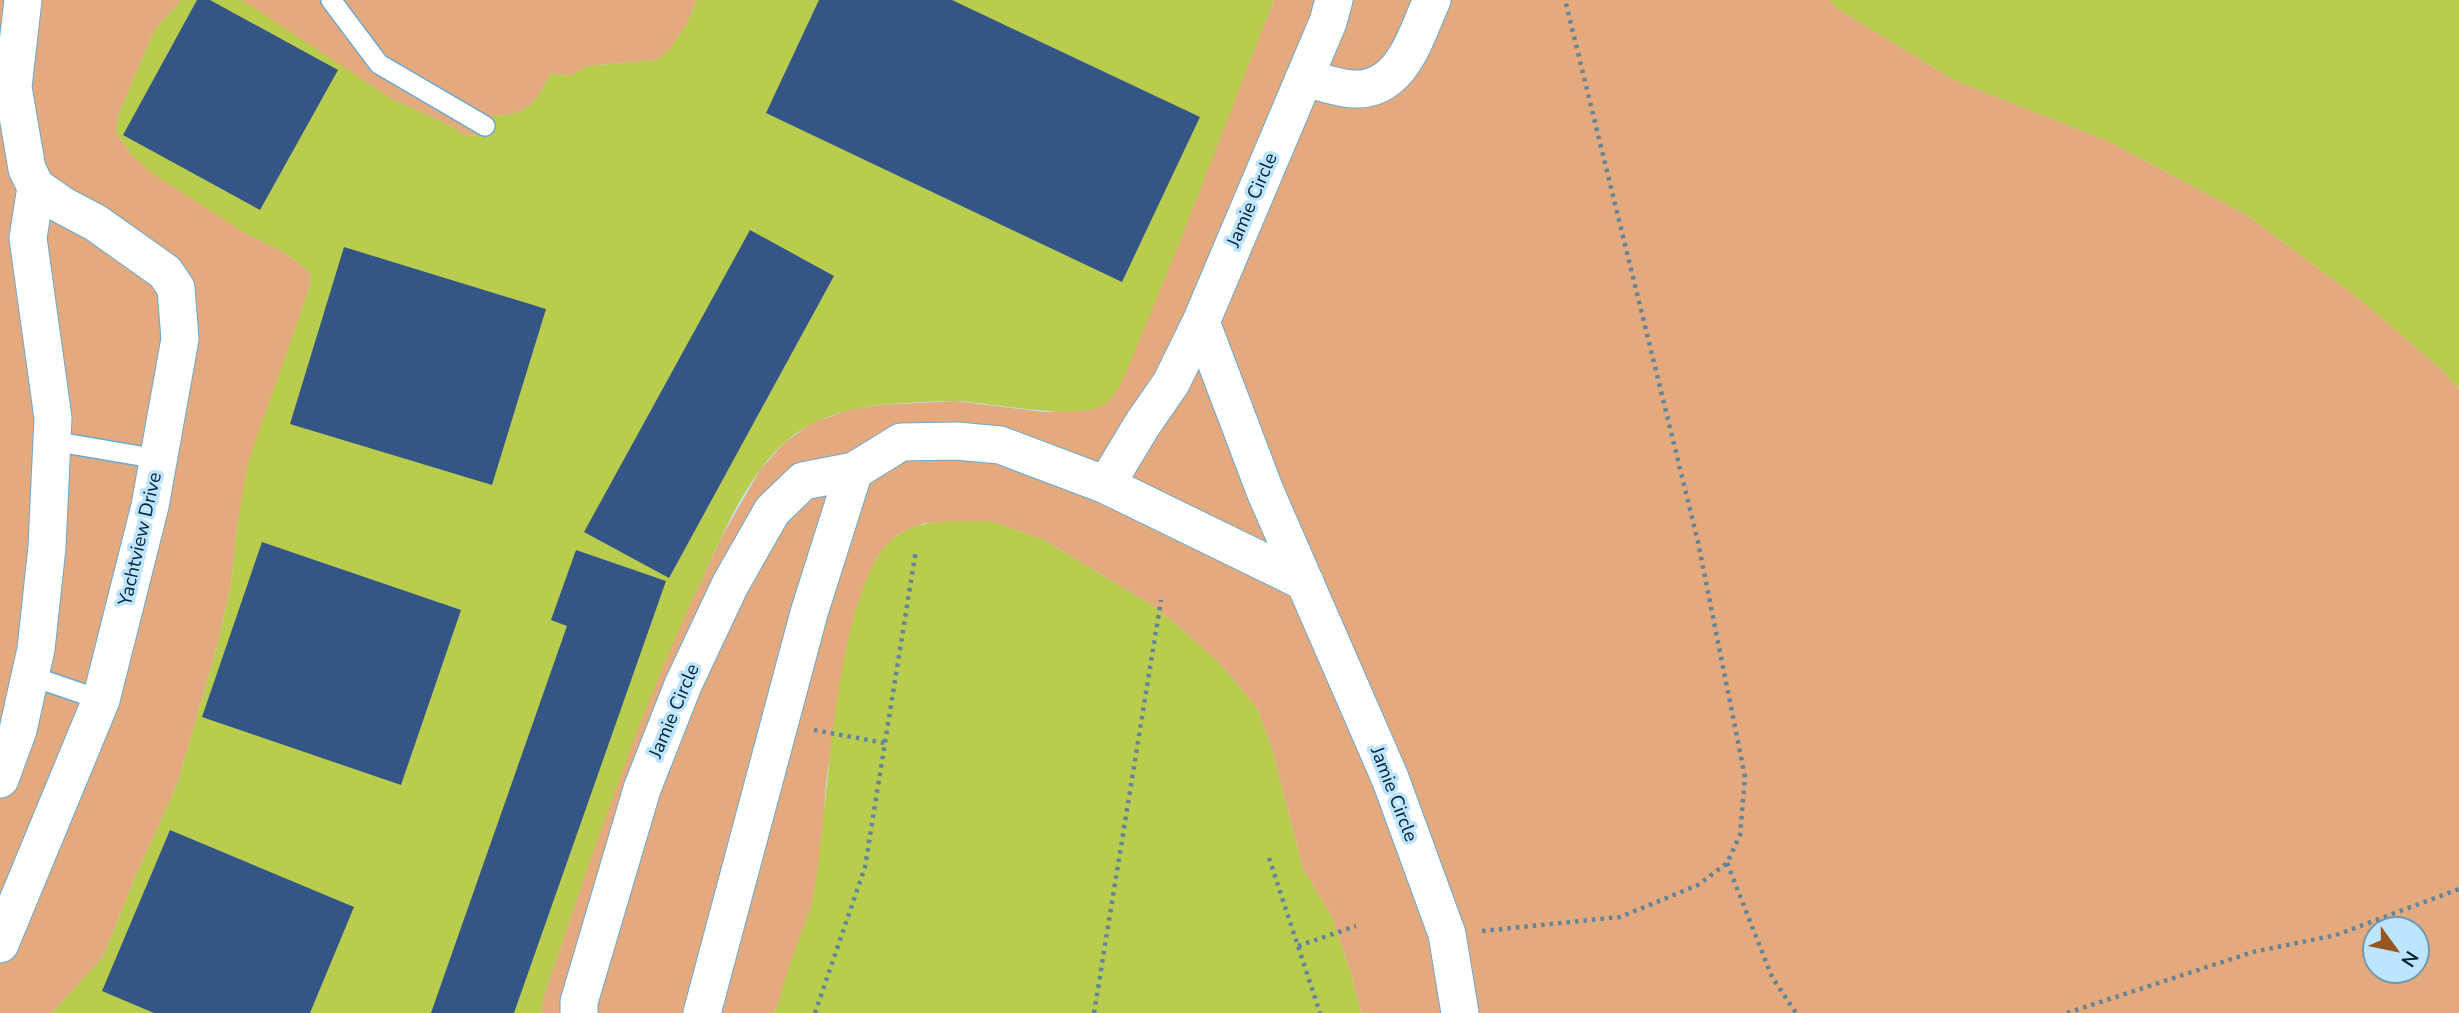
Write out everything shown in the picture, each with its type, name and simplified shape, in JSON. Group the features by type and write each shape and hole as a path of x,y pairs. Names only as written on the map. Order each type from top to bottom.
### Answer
{"street":[{"path":"0,779 18,730 36,649 47,547 53,418 28,238 36,187 27,169 13,87 23,0"},
{"name":"Jamie Circle","path":"1106,485 1171,383 1201,322 1335,0"},
{"path":"1304,78 1352,89 1382,84 1402,66 1433,0"},
{"name":"Yachtview Drive","path":"0,944 101,700 150,506 180,339 176,288 165,272 96,223 36,187"},
{"name":"Jamie Circle","path":"1201,322 1265,491 1390,778 1447,934 1460,1013"},
{"name":"Jamie Circle","path":"579,1013 579,1002 642,789 683,685 730,585 772,510 803,481 854,471 901,442 957,441 1000,445 1106,485 1305,582"},
{"path":"702,1013 809,613 854,471"}],"lane":[{"path":"331,0 379,64 485,126"},
{"path":"52,442 158,459"},
{"path":"31,676 101,700"}],"path":[{"path":"1447,934 1620,917 1698,885 1727,863 1740,835 1745,777 1698,542 1565,0"},
{"path":"815,1013 865,867 916,550"},
{"path":"1094,1013 1161,600"},
{"path":"809,729 885,743"},
{"path":"1269,858 1320,1013"},
{"path":"1727,863 1772,977 1796,1013"},
{"path":"2067,1013 2253,952 2336,935 2459,889"},
{"path":"1298,946 1356,926"}],"shaded area":[{"path":"0,0 181,0 154,31 118,116 116,132 131,154 246,234 282,251 309,271 311,283 278,380 237,526 231,584 217,647 177,785 103,957 52,1013 0,1013"},
{"path":"181,0 240,0 247,3 392,99 465,135 477,136 493,116 516,113 530,105 551,73 571,76 586,66 656,60 667,53 686,25 697,0 1274,0 1161,288 1123,379 1107,403 1095,409 1078,411 1035,410 956,401 854,409 818,421 795,434 759,471 719,542 657,681 598,839 543,999 541,1013 52,1013 103,957 177,785 217,647 231,584 248,462 311,283 309,271 282,251 246,234 149,171 131,154 116,132 118,116 154,31"},
{"path":"240,0 697,0 686,25 667,54 656,60 586,66 571,76 551,73 530,105 516,113 493,116 478,136 465,135 392,99"},
{"path":"1274,0 1830,0 1835,7 1954,80 2108,141 2247,215 2358,298 2440,368 2459,389 2459,1013 1361,1013 1332,917 1303,869 1272,749 1257,708 1222,666 1150,604 1044,540 991,521 924,523 897,535 876,559 861,598 834,731 826,782 822,845 813,900 775,1013 541,1013 543,999 619,775 672,643 721,538 760,470 784,443 812,423 852,409 881,405 955,401 1044,412 1082,410 1133,352"},
{"path":"1830,0 2459,0 2459,389 2440,368 2358,298 2247,215 2108,141 1954,80 1835,7"},
{"path":"991,521 1044,540 1150,604 1222,666 1257,708 1272,749 1303,869 1332,917 1361,1013 775,1013 813,897 846,648 859,599 876,560 898,535 919,525"}],"building":[{"path":"197,0 210,0 338,70 260,210 123,135"},
{"path":"819,0 952,0 1200,117 1122,282 766,113"},
{"path":"750,230 834,276 669,578 584,532"},
{"path":"344,247 546,309 492,485 290,424"},
{"path":"262,542 461,610 401,785 202,717"},
{"path":"576,550 666,581 514,1013 431,1013 567,626 551,620"},
{"path":"170,830 354,907 310,1013 154,1013 102,991"}]}
